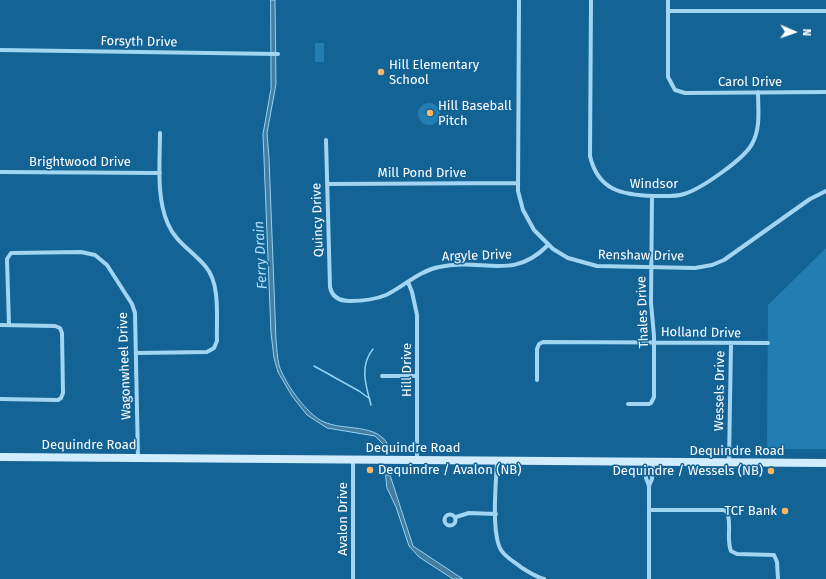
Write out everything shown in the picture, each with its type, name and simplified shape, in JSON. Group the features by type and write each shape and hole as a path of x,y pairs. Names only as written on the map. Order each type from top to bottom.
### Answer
{"main road":[{"name":"Dequindre Road","path":"0,457 826,463"}],"street":[{"name":"Renshaw Drive","path":"519,0 517,183 520,199 526,216 538,235 548,245 568,258 588,265 605,267 701,267 720,262 810,199 826,191"},
{"name":"Windsor","path":"591,0 589,145 591,161 599,177 611,188 626,194 652,196 674,196 693,190 743,155 753,143 757,130 758,92"},
{"path":"668,0 668,11 826,11"},
{"name":"Carol Drive","path":"668,11 668,77 675,90 685,93 826,92"},
{"name":"Forsyth Drive","path":"0,50 277,54"},
{"path":"136,353 207,352 214,348 216,341 213,280 208,268 184,247 170,229 161,204 160,134"},
{"name":"Quincy Drive","path":"326,140 330,287 337,298"},
{"name":"Brightwood Drive","path":"0,172 160,173"},
{"name":"Mill Pond Drive","path":"327,184 517,183"},
{"name":"Thales Drive","path":"628,404 649,404 653,400 654,342 651,303 652,196"},
{"name":"Argyle Drive","path":"337,298 351,301 378,298 429,270 442,266 519,265 533,259 548,245"},
{"name":"Wagonwheel Drive","path":"9,325 7,259 9,254 14,252 85,252 95,255 103,260 134,309 138,458"},
{"name":"Hill Drive","path":"408,282 412,292 417,315 417,460"},
{"path":"0,326 55,326 60,328 62,333 63,378 63,393 61,398 55,400 0,399"},
{"name":"Holland Drive","path":"537,380 537,349 539,344 546,342 768,343"},
{"name":"Wessels Drive","path":"729,462 731,343"},
{"path":"382,376 417,376"},
{"name":"Avalon Drive","path":"353,579 354,459"},
{"path":"497,460 496,533 502,550 509,558 531,574 544,579"},
{"path":"649,462 646,478 649,486 649,579"},
{"path":"649,462 652,479 649,486"},
{"path":"649,510 724,510 727,512 729,519 729,545 731,551 737,554 774,555 777,562 778,579"},
{"path":"456,517 469,513 496,514"}],"shaded area":[{"name":"Ferry Drain","path":"271,0 275,0 276,84 267,133 276,340 279,365 291,389 310,413 332,425 368,430 376,433 383,438 388,445 384,445 375,436 327,428 307,415 292,396 278,372 274,358 271,333 263,134 271,89"},
{"path":"315,43 324,43 324,62 315,62"},
{"name":"Hill Baseball Pitch","path":"429,103 437,106 440,114 437,122 429,125 421,122 418,114 421,106"},
{"path":"826,248 826,449 767,449 768,305"},
{"path":"386,475 390,475 413,546 463,579 453,579 419,557 409,546 396,507 387,488"}],"waterway":[{"path":"371,405 366,383 365,369 366,362 373,349"},
{"path":"314,366 359,391 370,399"}],"place":[{"name":"Hill Elementary School","path":"381,72"},
{"name":"Hill Baseball Pitch","path":"430,113"},
{"name":"Dequindre / Avalon (NB)","path":"370,470"},
{"name":"Dequindre / Wessels (NB)","path":"771,471"},
{"name":"TCF Bank","path":"785,511"}]}
